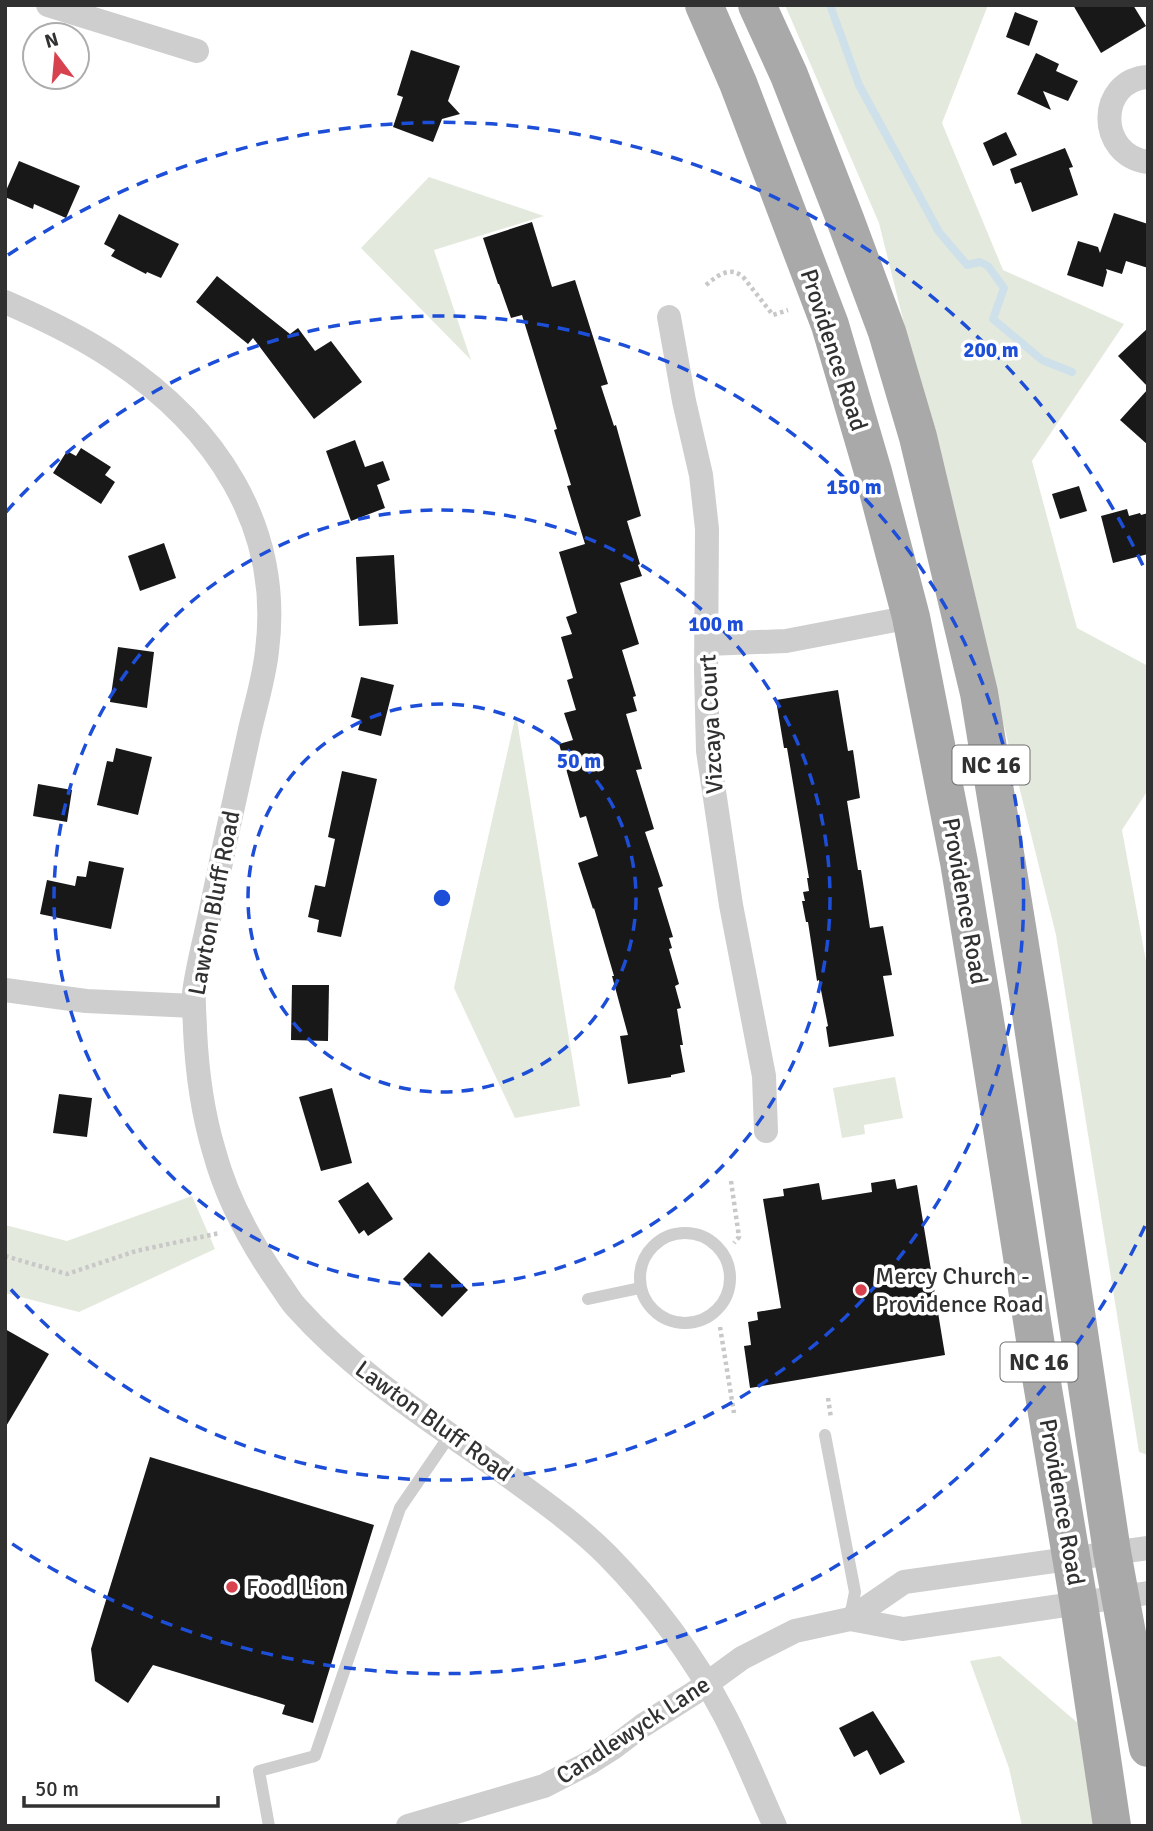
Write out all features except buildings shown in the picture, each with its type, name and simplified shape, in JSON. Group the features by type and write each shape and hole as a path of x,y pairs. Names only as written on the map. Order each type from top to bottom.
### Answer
{"main road":[{"name":"Providence Road","path":"704,5 737,83 830,325 873,472 911,617 959,862 1079,1604 1112,1826"},
{"name":"Providence Road","path":"757,5 789,75 887,332 918,437 979,693 1031,1013 1130,1550 1148,1748"}],"street":[{"path":"48,5 197,51"},
{"path":"1148,78 1128,83 1117,93 1108,121 1111,135 1119,148 1130,157 1148,162"},
{"name":"Lawton Bluff Road","path":"5,302 47,320 114,358 159,393 198,431 239,489 262,548 269,611 267,652 193,996 201,1099 215,1155 235,1209 262,1260 296,1307 351,1360 380,1385 553,1508 604,1552 650,1602 707,1683 775,1826"},
{"name":"Vizcaya Court","path":"669,317 682,393 701,475 708,529 705,672 708,751 731,905 764,1076 766,1131"},
{"path":"707,644 786,642 911,617"},
{"path":"5,990 86,1001 194,1006"},
{"name":"Candlewyck Lane","path":"408,1826 544,1786 602,1755 742,1658 795,1631 850,1619 904,1582 1130,1550"},
{"name":"Candlewyck Lane","path":"850,1619 903,1629 1135,1595"}],"lane":[{"path":"694,1234 719,1249 726,1262 728,1291 711,1315 698,1321 683,1323 668,1320 656,1313 646,1302 640,1288 644,1259 664,1238 694,1234"},
{"path":"588,1299 640,1288"},
{"path":"269,1826 259,1771 315,1756 400,1508 450,1435"},
{"path":"825,1435 855,1592 850,1619"}],"path":[{"path":"706,285 717,276 733,271 744,278 773,315 788,310"},
{"path":"731,1181 739,1237 734,1243"},
{"path":"5,1256 67,1274 136,1251 245,1228"},
{"path":"720,1327 734,1413"}],"shaded area":[{"path":"785,5 988,5 942,123 1003,270 1124,324 1032,461 1077,628 1148,666 1148,790 1122,830 1148,972 1148,1455 1139,1452 1056,935 879,223"},
{"path":"429,177 544,216 434,250 471,360 361,248"},
{"path":"516,714 580,1106 515,1118 454,988"},
{"path":"895,1077 903,1118 864,1125 865,1134 842,1138 833,1088"},
{"path":"192,1196 215,1249 79,1312 5,1293 5,1225 67,1241"},
{"path":"1000,1656 1087,1731 1103,1826 1022,1826 1009,1768 970,1661"}],"waterway":[{"path":"830,5 859,85 939,232 967,265 980,262 988,266 1004,288 993,319 1042,360 1072,372"}],"place":[{"name":"Mercy Church - Providence Road","path":"861,1290"},
{"name":"Food Lion","path":"232,1587"}]}
